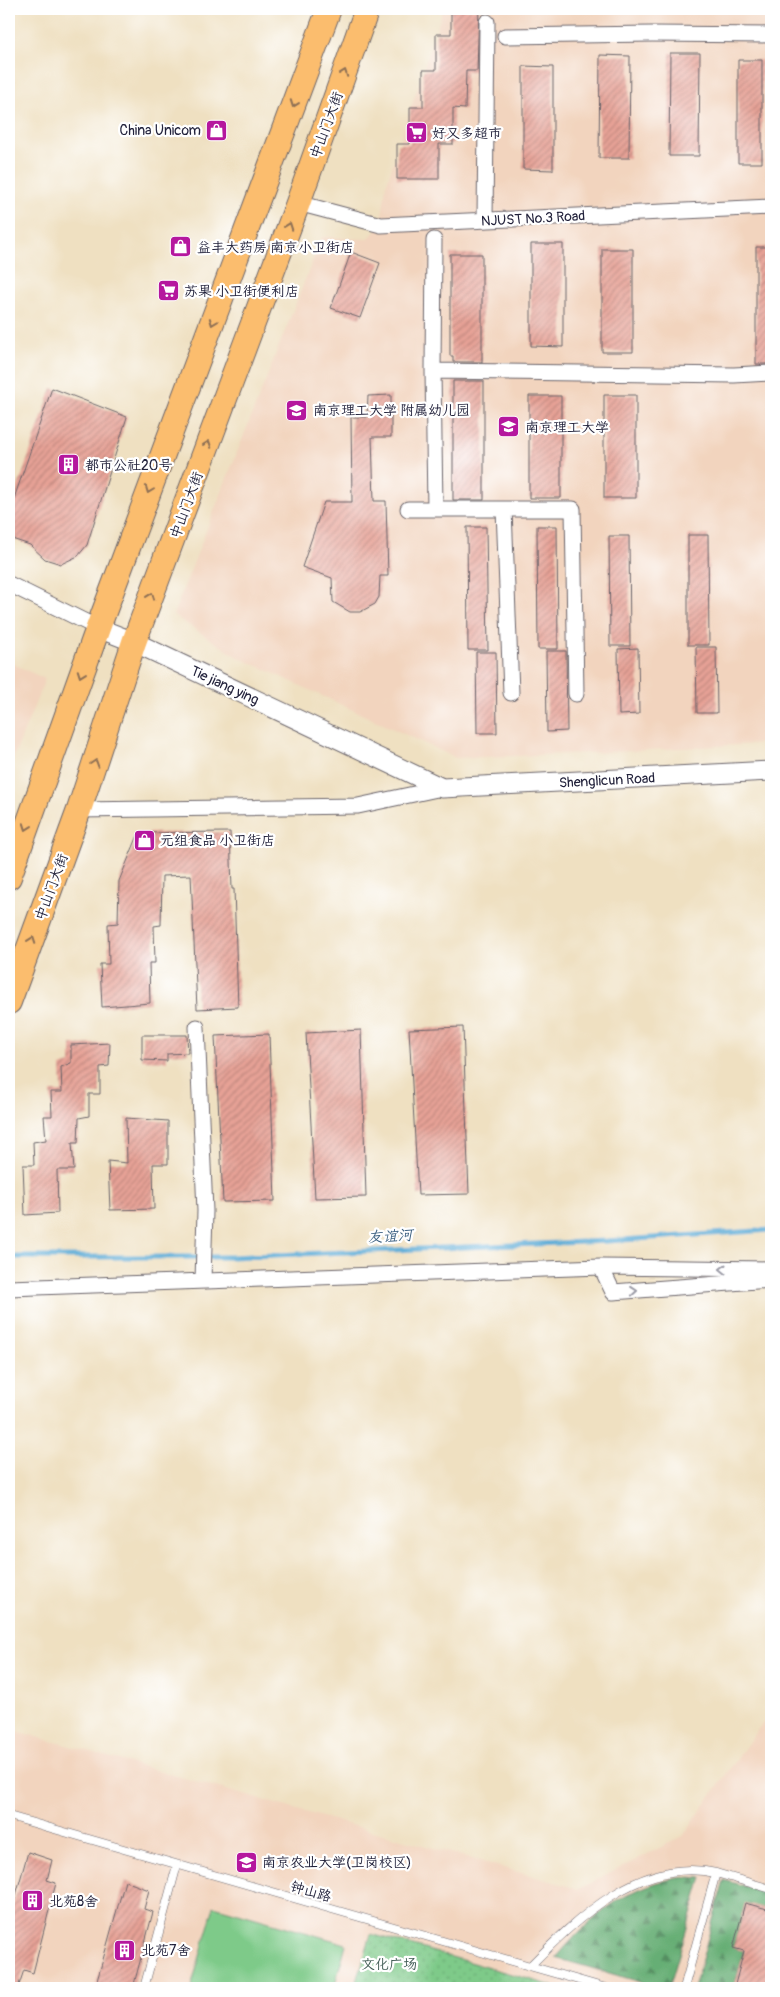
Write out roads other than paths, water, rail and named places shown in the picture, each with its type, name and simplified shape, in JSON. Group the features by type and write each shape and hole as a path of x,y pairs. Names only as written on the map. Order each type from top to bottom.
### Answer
{"main road":[{"path":"9,877 98,628 329,9"},
{"name":"中山门大街","path":"9,1002 79,810 134,642 298,203 367,9"}],"street":[{"path":"485,220 487,22"},
{"path":"504,36 771,35"},
{"name":"NJUST No.3 Road","path":"298,203 381,226 771,207"},
{"path":"434,240 435,508"},
{"path":"433,371 734,375 771,373"},
{"path":"504,508 511,693"},
{"path":"408,509 573,509 576,694"},
{"name":"Tie jiang ying","path":"9,584 98,628 134,642 442,788"},
{"name":"Shenglicun Road","path":"442,788 771,772"},
{"path":"79,810 358,806 442,788"},
{"path":"197,1027 205,1212 203,1275"},
{"path":"601,1268 613,1292 771,1280"},
{"path":"9,1288 203,1275 601,1268 771,1269"}],"lane":[{"name":"钟山路","path":"9,1816 606,1988"},
{"path":"144,1988 177,1865"},
{"path":"530,1966 556,1939 604,1901 626,1888 660,1873 703,1870 771,1889"},
{"path":"684,1988 716,1873"}],"waterway":[{"name":"友谊河","path":"9,1257 231,1257 607,1241 771,1230"}],"place":[{"name":"China Unicom","path":"217,130"},
{"name":"好又多超市","path":"416,133"},
{"name":"益丰大药房 南京小卫街店","path":"181,247"},
{"name":"苏果 小卫街便利店","path":"168,291"},
{"name":"南京理工大学 附属幼儿园","path":"297,410"},
{"name":"南京理工大学","path":"509,427"},
{"name":"都市公社20号","path":"69,465"},
{"name":"元组食品 小卫街店","path":"144,840"},
{"name":"南京农业大学(卫岗校区)","path":"246,1862"},
{"name":"北苑8舍","path":"33,1901"},
{"name":"北苑7舍","path":"125,1950"}],"park label":[{"name":"文化广场","path":"389,1964"}]}
